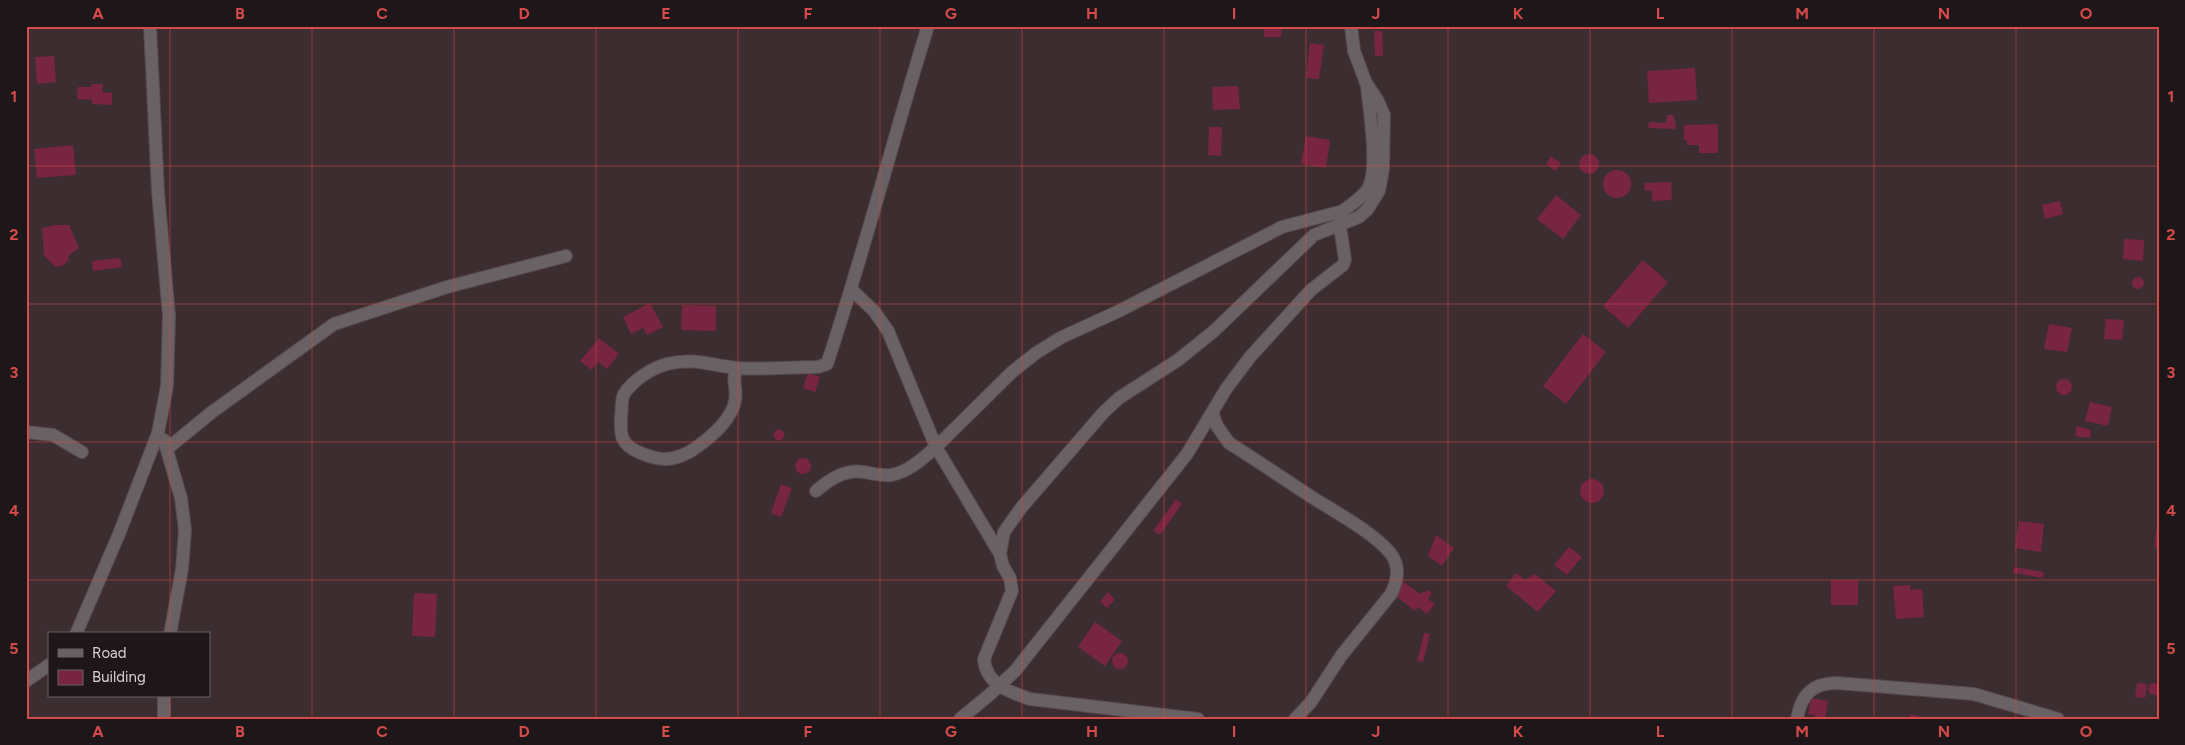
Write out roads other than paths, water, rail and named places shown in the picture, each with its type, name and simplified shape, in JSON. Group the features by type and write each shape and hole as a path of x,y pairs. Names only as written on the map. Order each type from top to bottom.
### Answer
{"street":[{"path":"77,632 119,534 159,429 167,386 169,316 158,192 150,26"},
{"path":"738,368 735,372 734,380 735,401 726,419 718,429 693,450 667,460 646,455 625,442 622,437 621,422 624,394 637,381 653,370 684,361 707,362 738,368 818,367 827,364 852,290 870,218 928,26"},
{"path":"1314,235 1340,226 1359,217 1367,210 1379,191 1384,169 1384,115 1378,101 1366,83 1354,51 1351,26"},
{"path":"1000,554 1004,532 1020,508 1103,413 1119,398 1178,360 1214,331 1314,235 1368,190 1373,172 1372,135 1366,83"},
{"path":"816,490 845,472 880,475 902,472 936,447 1012,372 1036,353 1062,337 1119,311 1282,227 1343,211"},
{"path":"963,716 1015,671 1178,465 1226,389 1274,330 1311,290 1343,265 1345,260 1340,226"},
{"path":"168,448 212,412 334,324 446,287 566,256"},
{"path":"852,290 874,310 888,331 936,447 1000,554 1003,566 1010,578 1012,591 984,659 986,672 985,686 963,716"},
{"path":"1212,412 1217,426 1229,443 1348,519 1386,548 1394,558 1398,570 1397,583 1391,594 1342,656 1311,702 1295,719"},
{"path":"159,429 168,448 181,498 185,530 182,569 170,632"},
{"path":"26,432 53,435 82,452"},
{"path":"26,681 48,666"},
{"path":"986,672 998,685 1030,699 1198,719"},
{"path":"1797,719 1803,698 1808,691 1820,685 1837,683 1974,694 2058,719"},
{"path":"164,698 164,719"}]}
